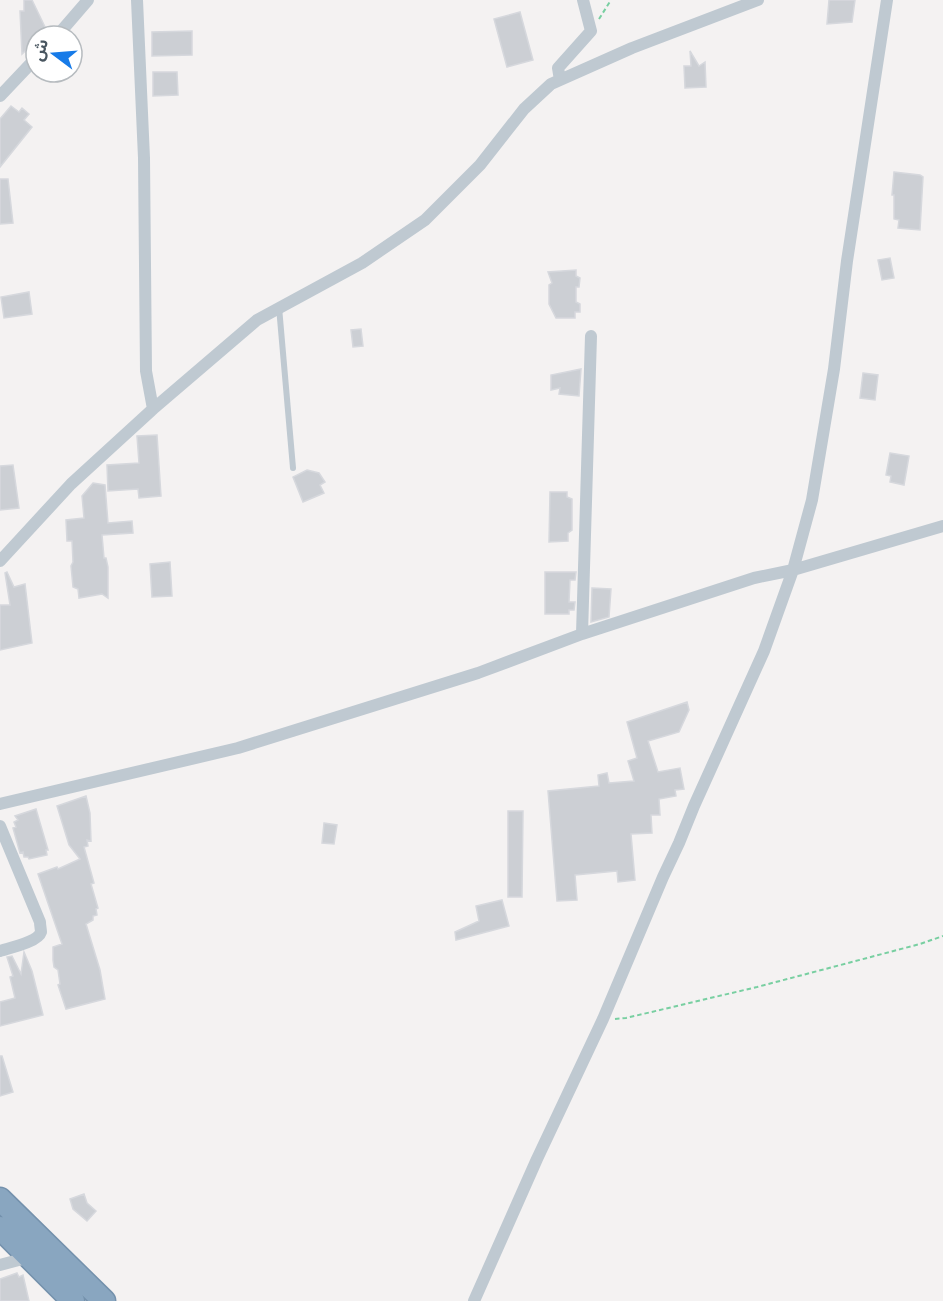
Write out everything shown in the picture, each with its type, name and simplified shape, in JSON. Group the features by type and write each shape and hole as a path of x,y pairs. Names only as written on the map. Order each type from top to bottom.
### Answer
{"highway":[{"path":"0,1199 104,1301"},
{"path":"0,1228 74,1301"}],"street":[{"path":"67,24 88,0"},
{"path":"137,0 144,158 146,361 153,409"},
{"path":"560,80 558,68 591,31 582,0"},
{"path":"0,561 71,484 153,409 257,320 279,306 362,263 425,220 480,165 539,94 551,84 632,48 758,0"},
{"path":"474,1301 603,1019 694,806 764,651 793,570 812,500 887,0"},
{"path":"0,96 24,71"},
{"path":"582,634 591,336"},
{"path":"0,804 238,748 478,672 582,634 754,578 793,570 943,526"},
{"path":"0,826 41,931 38,937 28,942 0,951"},
{"path":"0,1264 30,1257"}],"lane":[{"path":"279,306 293,468"}],"path":[{"path":"591,31 611,0"},
{"path":"603,1019 626,1018 691,1003 920,944 943,936"}],"building":[{"path":"24,0 32,0 44,24 24,24 24,52 22,54 20,11 24,11"},
{"path":"829,0 855,0 852,22 827,24"},
{"path":"520,12 533,60 507,67 494,19"},
{"path":"192,31 192,55 152,56 152,32"},
{"path":"690,51 699,66 705,62 706,87 685,88 684,66 691,66"},
{"path":"153,72 177,72 178,95 153,96"},
{"path":"11,106 19,112 22,108 29,114 24,120 32,127 0,167 0,119"},
{"path":"894,172 923,177 920,230 898,228 899,220 894,219 894,195 892,195"},
{"path":"0,179 8,179 13,223 0,224"},
{"path":"890,258 894,278 882,280 878,260"},
{"path":"576,270 576,276 580,278 579,287 576,287 576,302 580,304 580,312 575,312 575,318 556,318 549,304 549,285 552,283 548,272"},
{"path":"29,292 32,314 4,318 1,297"},
{"path":"361,329 363,346 353,347 351,330"},
{"path":"581,369 579,396 559,394 560,388 551,390 551,375"},
{"path":"863,373 878,375 875,400 860,398"},
{"path":"157,435 161,496 139,498 138,489 108,491 107,465 139,463 137,436"},
{"path":"890,453 909,456 904,485 890,482 891,476 886,475"},
{"path":"13,465 19,508 0,510 0,466"},
{"path":"307,470 319,473 325,482 320,485 324,493 303,502 293,477"},
{"path":"93,483 105,485 108,523 132,521 133,533 102,535 104,558 106,558 108,567 108,598 102,594 79,598 78,589 73,587 72,541 67,541 66,520 84,518 82,496"},
{"path":"550,492 567,492 567,497 572,499 572,530 568,533 568,541 549,542"},
{"path":"170,562 172,596 152,597 150,564"},
{"path":"7,572 14,587 25,584 32,643 0,650 0,605 10,605 5,573"},
{"path":"545,572 576,572 575,580 570,580 569,602 575,602 574,610 569,610 569,614 545,614"},
{"path":"592,588 611,589 609,617 591,622"},
{"path":"687,702 689,710 679,732 648,741 658,772 680,768 684,789 675,790 676,796 659,799 660,815 651,815 652,833 631,834 635,880 618,882 617,871 575,875 577,900 557,901 548,791 599,786 598,775 607,773 609,783 634,781 628,761 637,758 627,722"},
{"path":"86,796 90,813 91,841 87,840 88,846 84,847 98,908 96,909 97,915 86,924 100,970 105,999 66,1009 58,985 60,984 58,970 54,967 53,960 53,947 62,944 38,874 57,867 58,869 80,859 69,845 57,806"},
{"path":"36,809 48,850 46,850 47,855 29,859 24,857 23,852 20,853 13,828 16,827 14,822 18,820 15,816"},
{"path":"508,811 523,811 522,897 508,897"},
{"path":"324,823 337,825 334,844 322,843"},
{"path":"502,900 509,926 456,940 455,932 479,921 476,906"},
{"path":"24,952 32,971 43,1015 0,1026 0,1002 15,998 10,977 13,976 7,957 12,956 21,974"},
{"path":"0,1056 2,1056 13,1092 0,1096"},
{"path":"84,1194 87,1203 96,1211 87,1221 73,1209 70,1199"},
{"path":"17,1273 19,1277 23,1275 29,1301 0,1301 0,1279"}]}
